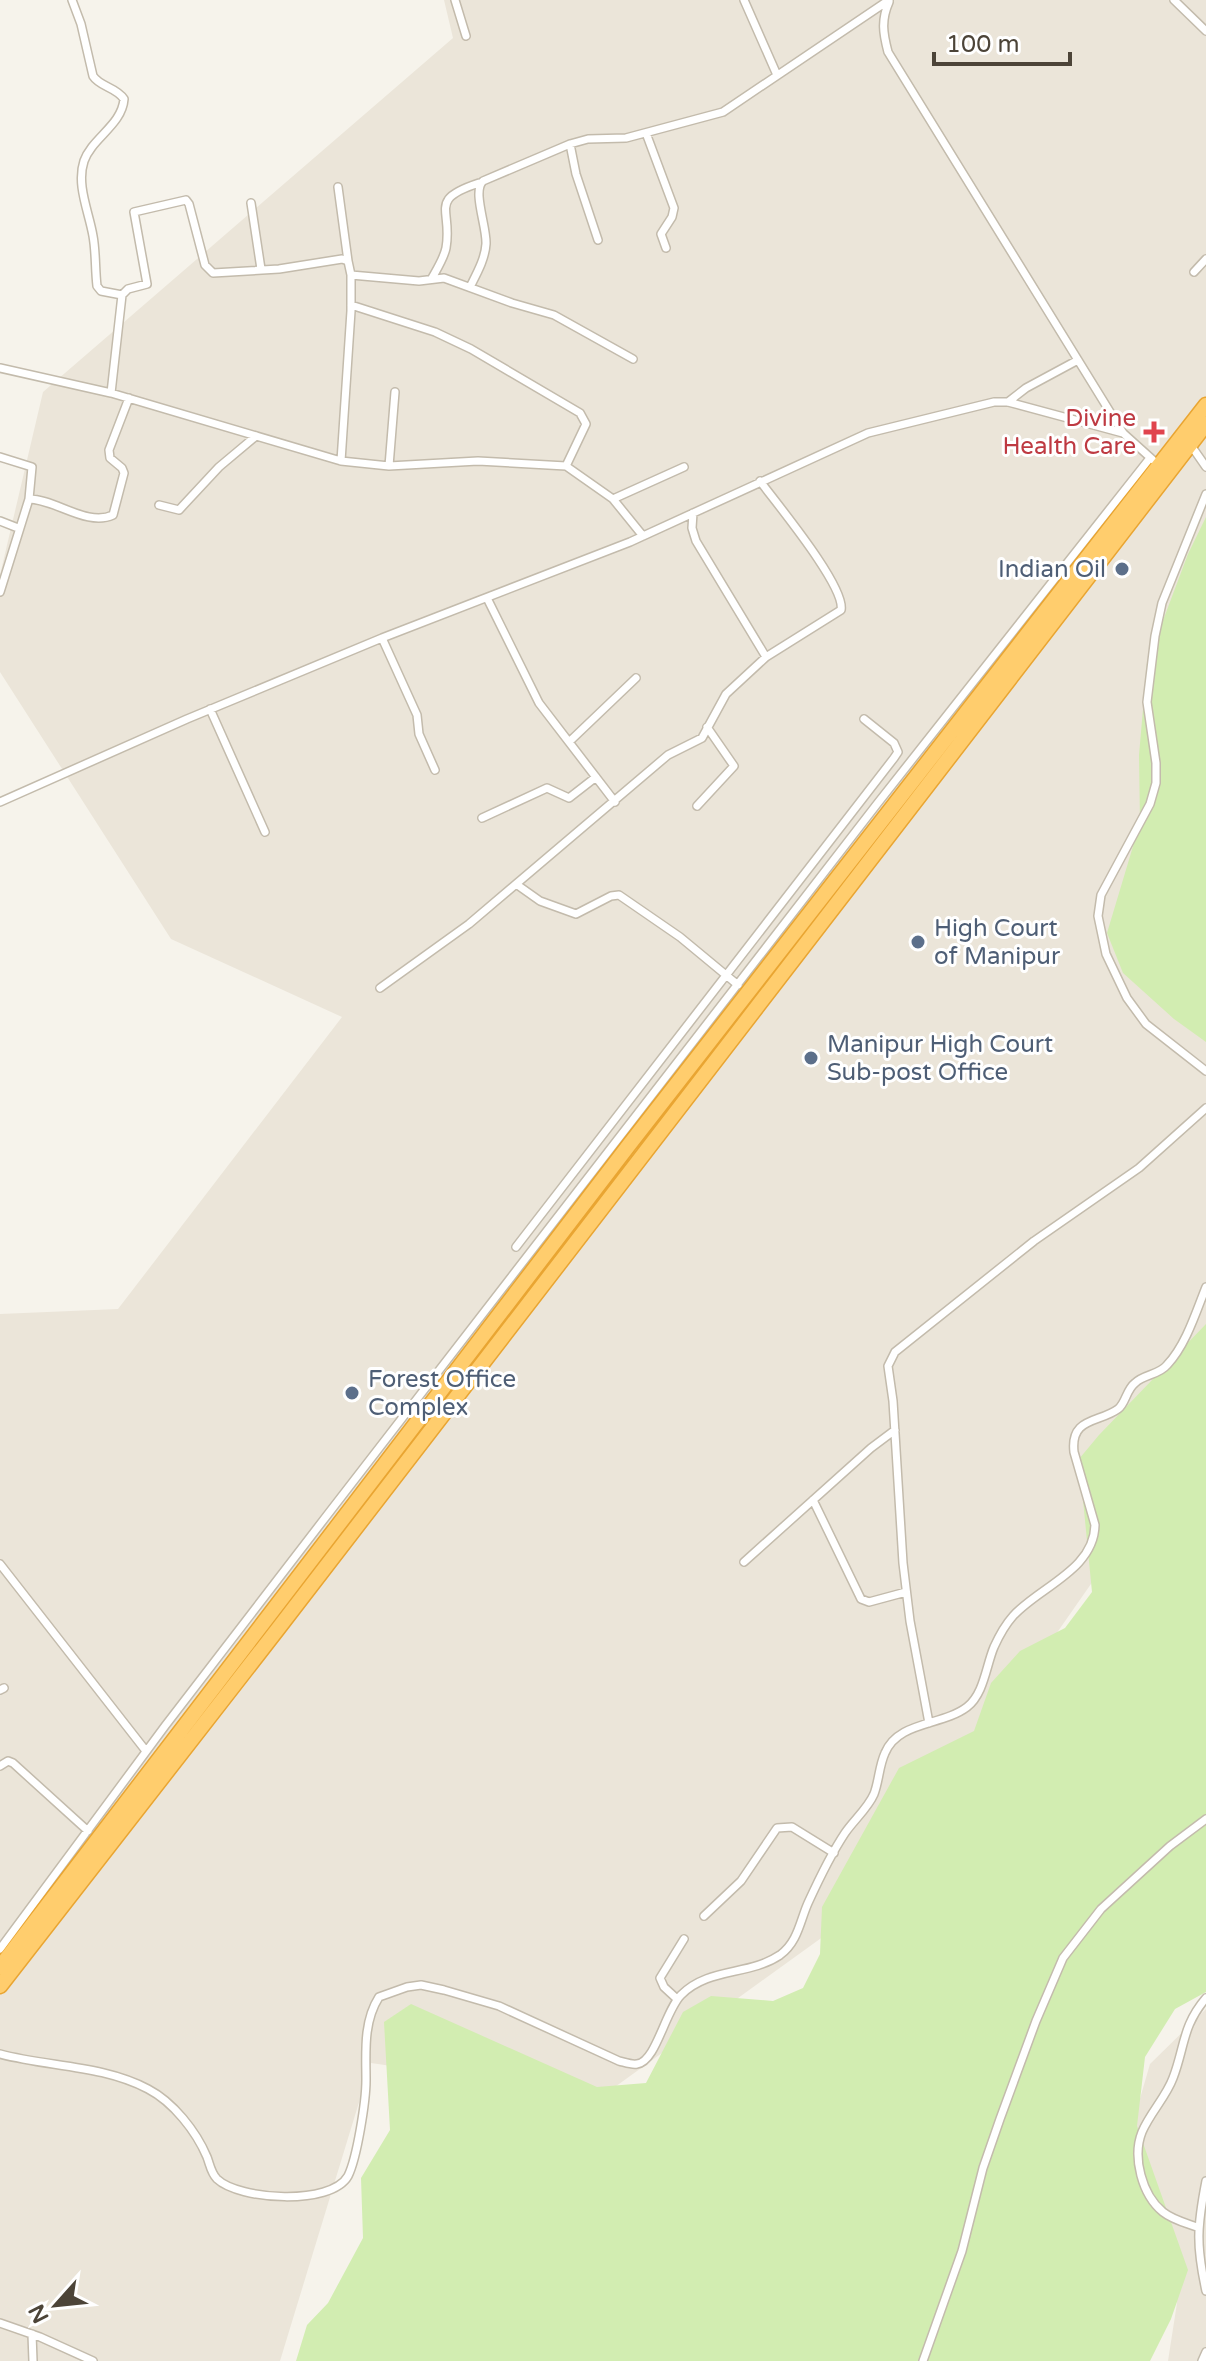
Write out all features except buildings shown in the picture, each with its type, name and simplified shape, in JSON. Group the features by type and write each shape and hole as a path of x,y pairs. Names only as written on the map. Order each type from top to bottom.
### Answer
{"highway":[{"path":"0,1967 620,1157 1206,405"},
{"path":"0,1986 277,1630 1159,465 1190,444 1206,424"}],"street":[{"path":"72,0 93,76 124,99 117,118 84,160 82,178 93,237 97,286 101,291 122,295"},
{"path":"455,0 466,36"},
{"path":"744,0 777,75"},
{"path":"432,278 446,248 447,201 456,191 570,144 588,139 626,138 723,112 889,0"},
{"path":"0,1949 146,1751 895,780 1159,465 1123,433 888,52 882,32 889,0"},
{"path":"1174,0 1206,31"},
{"path":"646,133 674,208 661,234 666,248"},
{"path":"570,144 576,174 598,240"},
{"path":"470,287 485,250 479,183"},
{"path":"338,187 351,275 341,461"},
{"path":"111,393 122,295 128,289 147,284 134,212 183,200 189,204 208,270 217,273 279,269 342,259 348,261"},
{"path":"251,203 261,269"},
{"path":"1194,272 1206,259"},
{"path":"351,275 419,281 444,278 554,315 633,359"},
{"path":"351,305 459,343 580,413 586,424 566,466"},
{"path":"1008,402 1026,388 1078,360"},
{"path":"0,368 111,393 341,461 389,466 478,461 566,466 613,499 643,536"},
{"path":"389,466 395,392"},
{"path":"29,499 87,515 106,518 113,515 124,473 110,458 109,450 129,398"},
{"path":"0,802 210,709 643,536 868,433 994,402 1008,402 1123,433"},
{"path":"159,505 179,510 219,467 256,436"},
{"path":"1190,444 1206,467"},
{"path":"0,457 32,467 29,499 0,592"},
{"path":"613,499 684,467"},
{"path":"380,988 469,924 668,755 702,738 726,694 766,657 841,610 843,606 823,567 760,481"},
{"path":"1206,494 1162,603 1155,636 1147,702 1156,783 1150,804 1101,895 1098,916 1106,954 1127,998 1146,1024 1206,1071"},
{"path":"693,513 692,528 696,541 766,657"},
{"path":"0,521 18,528"},
{"path":"487,598 539,703 615,802"},
{"path":"382,638 417,715 419,734 435,770"},
{"path":"569,742 636,678"},
{"path":"210,709 265,832"},
{"path":"516,1247 898,752 894,743 864,719"},
{"path":"697,806 734,766 707,727"},
{"path":"482,818 547,788 569,798 596,777"},
{"path":"516,884 540,901 576,914 619,895 669,928 738,985"},
{"path":"929,1723 906,1592 888,1366 895,1352 1034,1241 1139,1168 1206,1108"},
{"path":"0,2054 134,2082 160,2096 174,2110 197,2140 213,2175 223,2183 250,2192 312,2196 337,2188 350,2171 365,2095 365,2045 376,2002 383,1995 421,1985 457,1993 511,2011 632,2064 644,2062 651,2054 677,1999 696,1983 754,1966 788,1948 846,1831 873,1796 885,1752 892,1742 906,1732 966,1707 975,1698 1003,1629 1033,1598 1061,1580 1090,1546 1095,1536 1095,1525 1074,1452 1076,1433 1093,1419 1118,1409 1137,1381 1167,1366 1185,1335 1206,1287"},
{"path":"744,1562 895,1430"},
{"path":"813,1500 861,1599 869,1602 906,1592"},
{"path":"0,1564 146,1751"},
{"path":"0,1766 8,1761 13,1763 88,1831"},
{"path":"923,2361 962,2251 983,2168 1036,2021 1063,1958 1101,1909 1170,1846 1206,1819"},
{"path":"704,1916 741,1881 777,1828 792,1827 834,1853"},
{"path":"677,1999 664,1987 660,1978 684,1939"},
{"path":"1197,2227 1174,2219 1158,2207 1146,2189 1138,2155 1141,2134 1172,2081 1188,2025 1206,1998"},
{"path":"1206,2181 1197,2227 1200,2266 1206,2291"},
{"path":"0,2323 93,2361"},
{"path":"32,2334 33,2361"},
{"path":"1202,2361 1206,2352"}],"shaded area":[{"path":"444,0 1206,0 1206,1419 867,1905 601,2097 371,2063 280,2361 0,2361 0,1314 118,1309 342,1017 171,939 0,672 0,575 43,392 453,38"},
{"path":"1206,2009 1206,2361 1168,2361 1177,2303 1119,2171 1150,2064"}],"green space":[{"path":"1206,517 1206,1042 1174,1019 1123,973 1107,933 1140,823 1139,755 1147,663 1188,554"},
{"path":"1206,1324 1206,1992 1175,2009 1145,2057 1137,2126 1188,2270 1171,2319 1150,2361 296,2361 307,2325 328,2303 363,2238 361,2178 390,2130 384,2022 411,2004 597,2087 646,2083 683,2012 711,1996 773,2001 803,1988 820,1954 822,1907 899,1768 974,1731 991,1683 1020,1651 1065,1628 1092,1592 1079,1459"}],"place":[{"name":"Divine Health Care","path":"1154,432"},
{"name":"Indian Oil","path":"1122,569"},
{"name":"High Court of Manipur","path":"918,942"},
{"name":"Manipur High Court Sub-post Office","path":"811,1058"},
{"name":"Forest Office Complex","path":"352,1393"}]}
